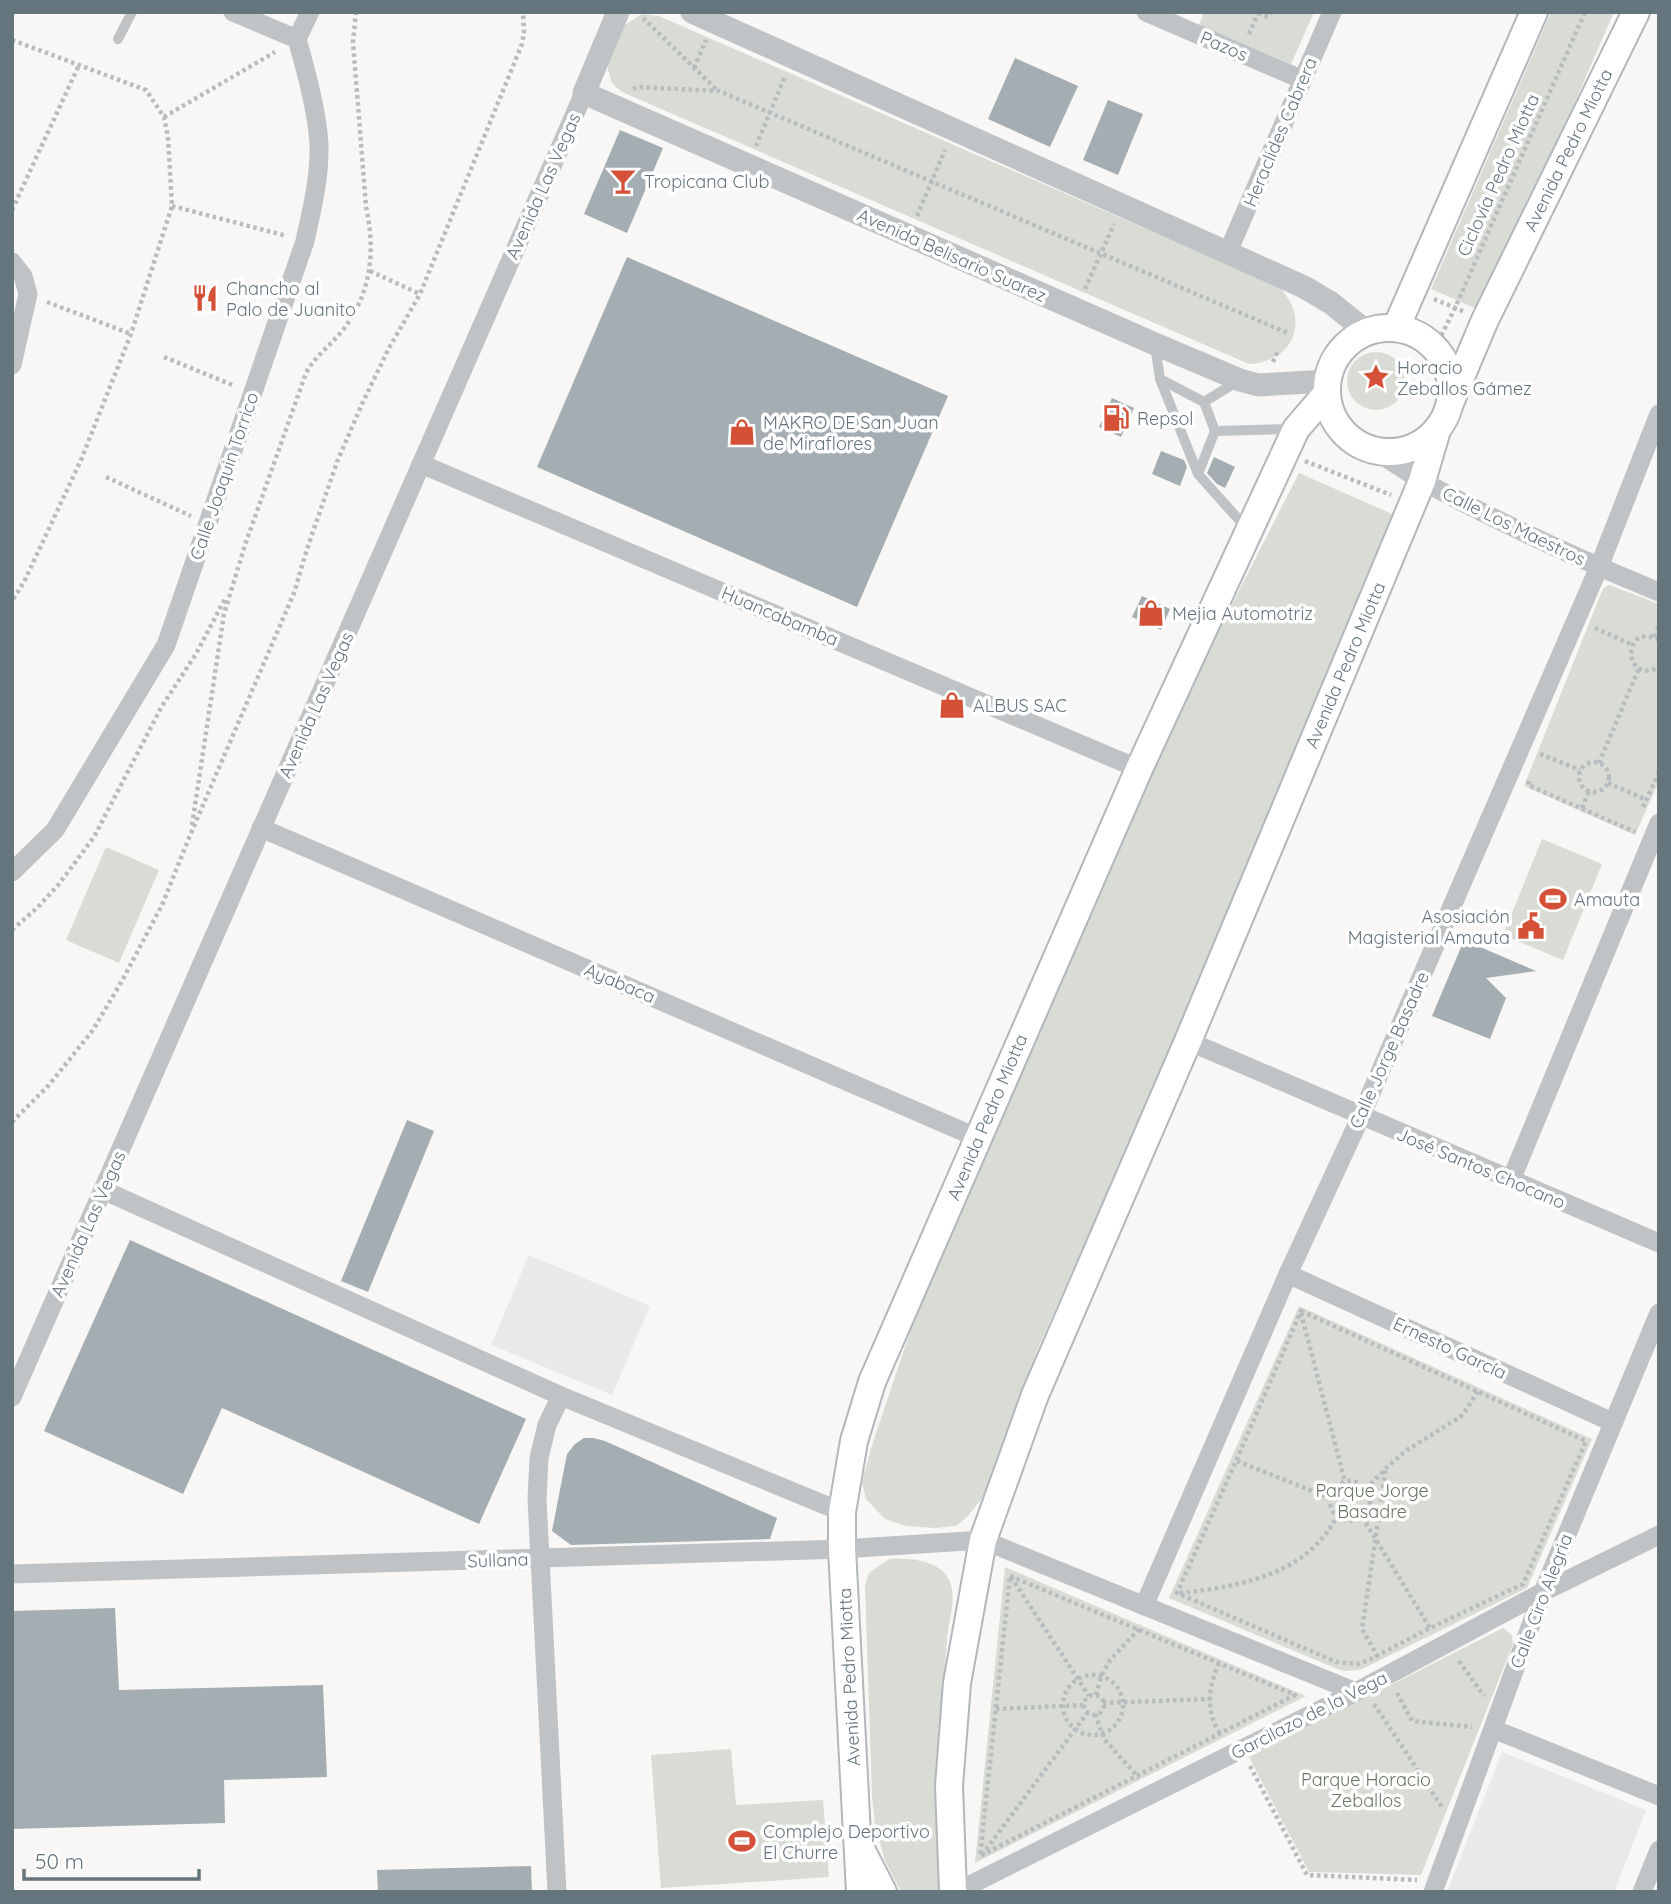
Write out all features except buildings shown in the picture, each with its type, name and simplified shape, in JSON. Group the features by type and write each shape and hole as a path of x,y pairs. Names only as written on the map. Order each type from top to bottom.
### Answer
{"main road":[{"path":"1396,328 1534,12"},
{"name":"Avenida Pedro Miotta","path":"1450,403 1485,320 1636,12"},
{"path":"1381,328 1396,328 1418,335 1435,348 1444,360 1451,388 1450,403 1437,430 1419,445 1397,452 1374,450 1356,442 1341,429 1331,412 1327,387 1337,356 1355,338 1381,328"},
{"name":"Avenida Pedro Miotta","path":"860,1892 842,1512 854,1441 872,1382 1139,769 1296,429 1327,387"},
{"name":"Avenida Pedro Miotta","path":"954,1892 949,1786 957,1684 983,1540 1035,1395 1188,1041 1422,481 1437,430"},
{"path":"857,1841 883,1892"}],"street":[{"path":"233,12 298,39 310,12"},
{"path":"692,12 1304,287 1331,303 1367,332"},
{"name":"Pazos","path":"1146,12 1303,80"},
{"name":"Heraclides Cabrera","path":"1228,252 1332,12"},
{"name":"Avenida Las Vegas","path":"12,1397 584,93 627,16"},
{"name":"Calle Joaquin Torrico","path":"12,872 55,830 166,645 253,393 305,240 315,196 319,145 298,39"},
{"name":"Avenida Belisario Suarez","path":"584,93 1240,380 1258,385 1327,387"},
{"path":"12,262 23,276 27,294 12,365"},
{"name":"Calle Jorge Basadre","path":"1144,1606 1288,1275 1361,1116 1599,567 1659,414"},
{"name":"Calle Los Maestros","path":"1374,450 1422,481 1505,524 1659,592"},
{"name":"Huancabamba","path":"421,464 1139,769"},
{"path":"1511,1180 1659,823"},
{"name":"Ayabaca","path":"261,828 978,1138"},
{"name":"José Santos Chocano","path":"1188,1041 1659,1244"},
{"path":"103,1190 561,1396 842,1512"},
{"name":"Ernesto García","path":"1288,1275 1612,1423"},
{"name":"Calle Ciro Alegria","path":"1435,1887 1482,1725 1543,1592 1659,1313"},
{"path":"557,1892 537,1499 539,1458 547,1425 561,1396"},
{"name":"Garcilazo de la Vega","path":"954,1892 1241,1749 1363,1696 1388,1675 1543,1592 1659,1535"},
{"path":"983,1540 1363,1696"},
{"name":"Sullana","path":"12,1574 842,1549 983,1540"},
{"path":"1482,1725 1659,1796"},
{"path":"1642,1892 1659,1850"}],"lane":[{"path":"118,39 132,12"},
{"path":"1155,344 1160,379 1198,474 1248,531"},
{"path":"1160,379 1204,402 1215,431 1198,474"},
{"path":"1204,402 1240,380"},
{"path":"1215,431 1296,429"}],"path":[{"path":"191,833 224,614 233,583 306,373 312,362 352,317 370,271 371,226 366,207 353,42 356,12"},
{"path":"12,1122 58,1075 87,1038 109,1005 162,905 293,593 337,462 378,371 419,294 522,44 523,12"},
{"path":"1246,42 1258,12 1268,17 1270,12"},
{"name":"Ciclovía Pedro Miotta","path":"1435,348 1585,12"},
{"path":"627,16 650,18"},
{"path":"643,18 719,91"},
{"path":"694,35 717,46"},
{"path":"164,117 298,39"},
{"path":"12,40 146,90 164,117 168,137 172,206 131,334 81,460 24,582 12,601"},
{"path":"12,209 79,65"},
{"path":"768,152 755,146 786,75 774,70"},
{"path":"638,95 628,91 638,87 719,91 1290,334"},
{"path":"929,222 917,217 947,145"},
{"path":"172,206 305,240"},
{"path":"1084,290 1116,219"},
{"path":"370,271 419,294"},
{"path":"1414,290 1485,320"},
{"path":"27,294 131,334"},
{"path":"1269,357 1278,351 1290,334 1292,325"},
{"path":"164,357 253,393"},
{"path":"106,477 208,524"},
{"path":"12,930 59,884 93,837 162,706 196,654 233,583"},
{"path":"1659,625 1656,639 1641,637 1631,650 1632,661 1639,668 1651,671 1659,667"},
{"path":"1592,627 1633,645"},
{"path":"1599,763 1639,668"},
{"path":"1536,764 1540,754 1580,770"},
{"path":"1587,763 1599,763 1608,771 1608,783 1599,792 1589,791 1579,780 1580,770 1587,763"},
{"path":"1642,810 1659,772"},
{"path":"1532,775 1528,785 1633,831 1638,820"},
{"path":"1608,783 1647,800"},
{"path":"1582,808 1589,791"},
{"path":"1177,1593 1301,1311"},
{"path":"1177,1593 1336,1662 1357,1664 1523,1584 1586,1441 1301,1311"},
{"path":"1301,1311 1345,1482"},
{"path":"1366,1489 1408,1450 1460,1417 1478,1391"},
{"path":"1236,1461 1330,1499"},
{"path":"1386,1468 1362,1629 1412,1721 1482,1725"},
{"path":"1355,1482 1366,1489 1370,1501 1367,1513 1362,1517 1343,1520 1333,1511 1330,1499 1336,1486 1355,1482"},
{"path":"1096,1695 1101,1677 1115,1653 1140,1630 1144,1606 1177,1593 1236,1584 1286,1567 1318,1544 1337,1516"},
{"path":"1362,1517 1430,1628"},
{"path":"983,1540 1089,1696"},
{"path":"980,1856 1295,1695 1010,1576"},
{"path":"980,1856 1010,1576"},
{"path":"1456,1657 1486,1699 1491,1687"},
{"path":"1219,1663 1212,1679 1209,1699 1214,1723 1220,1734 1241,1749 1307,1875 1435,1887"},
{"path":"1086,1676 1101,1677 1119,1690 1123,1710 1113,1728 1101,1734 1084,1734 1075,1729 1065,1714 1065,1695 1070,1687 1086,1676"},
{"path":"1089,1696 1096,1695"},
{"path":"1096,1695 1103,1703 1209,1699"},
{"path":"1084,1705 1089,1696"},
{"path":"1363,1696 1441,1807 1446,1796"},
{"path":"1084,1705 1088,1712 1095,1714 1100,1712 1103,1703"},
{"path":"996,1709 1084,1705"},
{"path":"974,1865 1088,1712"},
{"path":"1095,1714 1101,1734 1115,1753 1137,1776 1157,1791"},
{"path":"1470,1739 1482,1725"}],"shaded area":[{"path":"529,1255 650,1306 612,1395 491,1345"},
{"path":"1502,1752 1646,1810 1614,1892 1447,1892"}],"green space":[{"path":"1204,12 1314,12 1291,64 1199,25"},
{"path":"1551,12 1614,12 1484,312 1431,289"},
{"path":"642,14 659,16 1279,287 1289,299 1294,312 1293,337 1277,356 1249,364 622,92 612,83 608,64 623,26"},
{"path":"1376,352 1397,360 1405,381 1397,402 1376,410 1355,402 1347,381 1355,360"},
{"path":"1299,473 1399,517 1236,902 1039,1346 985,1495 956,1526 906,1526 885,1519 866,1499 862,1482 910,1332 981,1158 1173,720"},
{"path":"1609,585 1659,604 1659,781 1635,835 1524,786 1602,591"},
{"name":"Amauta","path":"1542,839 1602,864 1563,960 1503,935"},
{"path":"106,847 159,870 119,963 66,940"},
{"name":"Parque Jorge Basadre","path":"1299,1306 1592,1439 1527,1588 1360,1670 1337,1669 1169,1598"},
{"path":"889,1559 932,1564 946,1574 952,1589 941,1752 945,1892 901,1892 885,1861 875,1825 865,1586 869,1573"},
{"path":"1005,1567 1306,1696 975,1863"},
{"name":"Parque Horacio Zeballos","path":"1503,1628 1512,1635 1513,1644 1421,1875 1309,1872 1249,1757"},
{"name":"Complejo Deportivo El Churre","path":"731,1749 736,1805 823,1800 829,1877 661,1888 651,1755"}],"place":[{"name":"Tropicana Club","path":"623,181"},
{"name":"Chancho al Palo de Juanito","path":"205,298"},
{"name":"Horacio Zeballos Gámez","path":"1376,377"},
{"name":"Repsol","path":"1116,418"},
{"name":"MAKRO DE San Juan de Miraflores","path":"742,432"},
{"name":"Mejia Automotriz","path":"1151,613"},
{"name":"ALBUS SAC","path":"952,705"},
{"name":"Amauta","path":"1553,899"},
{"name":"Asosiación Magisterial Amauta","path":"1531,926"},
{"name":"Complejo Deportivo El Churre","path":"742,1841"}]}
